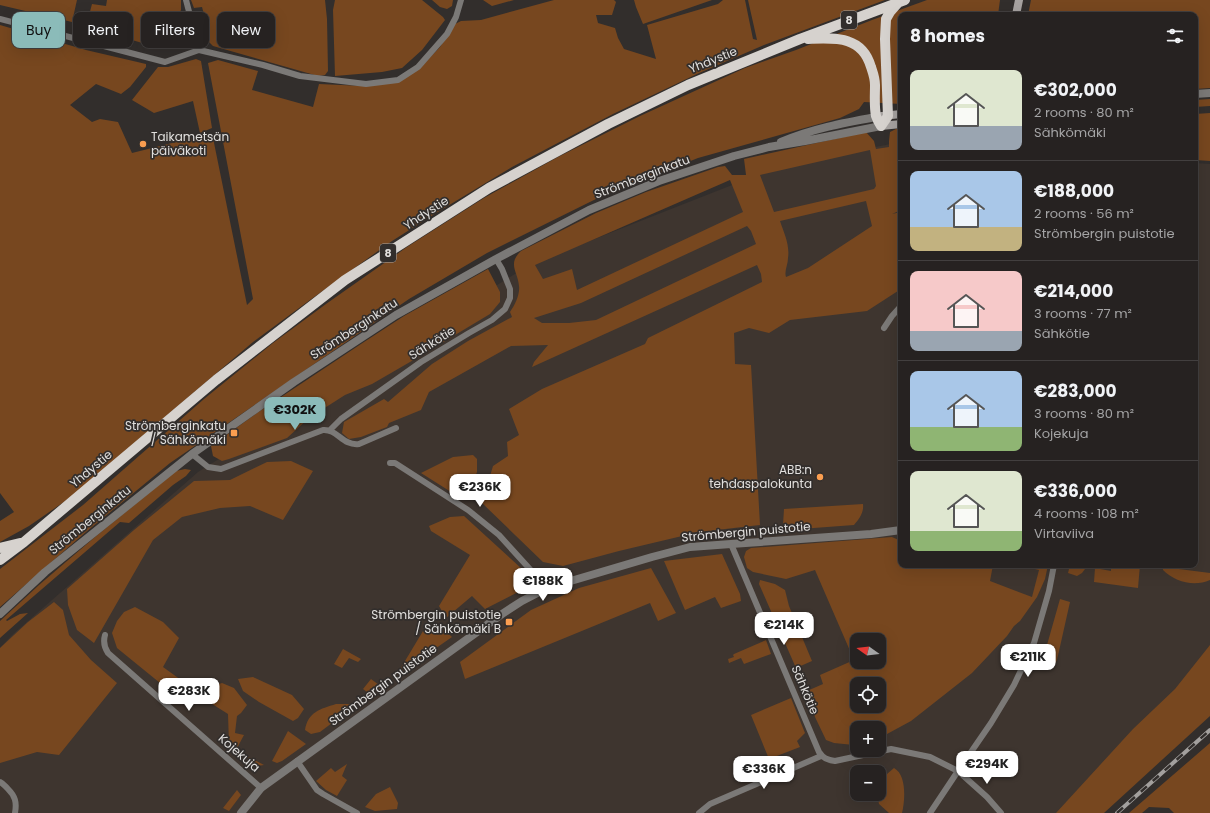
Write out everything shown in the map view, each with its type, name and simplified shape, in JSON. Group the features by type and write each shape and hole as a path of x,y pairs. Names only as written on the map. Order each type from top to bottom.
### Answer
{"highway":[{"name":"Yhdystie","path":"0,560 24,542 216,380 345,280 489,188 601,127 688,85 800,39 902,1"},
{"path":"800,39 834,38 854,43 862,50 868,57 875,80 876,117 882,126 888,116 885,39 886,19 890,12 902,1"},
{"path":"0,548 24,542"}],"main road":[{"path":"1017,12 1019,0"},
{"name":"Strömberginkatu","path":"876,117 898,114"},
{"name":"Strömberginkatu","path":"882,126 898,124"}],"street":[{"path":"186,0 199,50"},
{"path":"0,19 164,62 199,50 263,65 300,76 366,84 398,80 418,67 448,34 456,17 461,0"},
{"path":"1198,94 1210,93"},
{"name":"Strömberginkatu","path":"769,147 794,136 824,127 876,117"},
{"name":"Strömberginkatu","path":"0,614 45,572 192,454 294,382 396,315 496,259 589,210 652,184 734,156 769,147 882,126"},
{"name":"Sähkötie","path":"330,430 341,419 421,362 492,320 505,309 510,298 510,289 502,269 496,259"},
{"path":"884,328 898,309"},
{"path":"192,454 208,467 221,469 323,430 330,430 348,443 359,444 396,428"},
{"path":"390,463 395,463 468,510 499,535 547,588"},
{"name":"Strömbergin puistotie","path":"241,813 261,788 297,761 502,614 522,601 547,588 690,547 871,534 898,530"},
{"name":"Sähkötie","path":"730,544 821,756"},
{"path":"930,813 991,723 1014,685 1034,643 1049,591 1053,568"},
{"name":"Kojekuja","path":"104,635 103,641 108,652 261,788"},
{"path":"699,813 710,804 821,756 835,761 891,749 930,757 958,771 987,797 1001,813"},
{"path":"297,761 317,790 357,813"},
{"path":"0,782 14,795 17,805 15,813"}],"shaded area":[{"path":"0,0 77,0 74,12 73,12 72,22 65,20 65,12 30,12 0,5"},
{"path":"107,0 181,0 180,12 141,12 141,43 133,40 133,12 90,12 92,4 106,6"},
{"path":"191,0 325,0 328,71 325,75 318,76 220,48 275,48 275,12 217,12 217,47 213,46 209,42 209,12 203,12 202,7 194,8"},
{"path":"335,0 422,0 445,20 422,50 402,68 382,72 335,76 333,10"},
{"path":"432,0 453,0 452,6 447,9 440,7"},
{"path":"483,0 514,0 492,6"},
{"path":"554,0 614,0 616,2 612,15 596,15 598,23 615,28 624,49 656,59 647,25 718,4 723,0 745,0 753,39 757,40 748,0 885,0 764,45 697,74 613,114 512,167 441,210 392,241 253,342 71,497 29,526 0,542 0,521 14,512 0,493 0,25 12,28 12,48 65,48 65,44 73,46 73,48 79,48 146,64 146,67 130,87 121,94 96,84 70,105 92,122 100,119 118,122 132,153 212,133 247,305 253,299 208,63 218,60 258,71 252,90 313,107 319,84 363,86 400,81 419,69 440,47 455,24 461,21 481,20"},
{"path":"634,0 712,0 643,24"},
{"path":"927,0 1000,0 998,12 898,12 898,104 864,102 859,109 840,118 698,158 600,197 487,253 409,299 170,463 86,532 0,607 0,569 83,505 204,399 273,343 407,247 484,198 558,157 640,116 745,68"},
{"path":"1031,0 1210,0 1210,88 1198,89 1198,12 1029,12"},
{"path":"196,59 201,61 212,128 200,133 193,101 154,113 132,100 158,67 168,67"},
{"path":"1210,99 1210,106 1198,107 1198,100"},
{"path":"1210,113 1210,161 1198,160 1198,114"},
{"path":"898,129 898,211 892,214 898,213 898,291 867,311 790,320 769,333 749,328 734,333 735,364 751,365 760,525 699,532 563,566 543,562 482,503 493,466 508,456 507,442 519,435 509,409 542,389 645,344 648,338 762,282 761,274 757,265 532,367 534,362 548,345 511,346 429,392 421,410 389,423 387,427 361,437 349,439 342,433 344,422 384,399 388,402 432,364 468,341 512,317 510,312 519,293 514,264 521,251 596,213 646,192 718,167 725,166 732,175 746,175 744,159 866,132 874,141 876,149 889,147 890,132","holes":["870,150 876,186 874,189 774,212 760,175","730,180 743,212 577,290 572,269 543,279 535,265","866,201 872,226 808,268 786,277 785,272 788,261 788,248 780,221","747,226 751,231 756,244 596,320 569,323 542,323 534,318 581,303"]},
{"path":"898,143 898,568 1198,568 1198,163 1210,164 1210,710 1103,813 0,813 0,648 11,636 198,472 531,264 783,165"},
{"path":"488,269 500,292 500,302 490,314 372,384 345,395 309,418 287,438 222,461 213,456 211,446 257,413 404,316"},
{"path":"473,455 477,459 477,472 469,492 459,497 421,473 453,457"},
{"path":"291,461 313,471 283,520 250,506 220,508 182,517 153,540 94,643 77,630 68,605 67,589 134,530 194,481 230,480 267,462"},
{"path":"185,469 191,470 186,476 173,485 129,523 120,522 6,620 7,621 20,614 28,613 0,638 0,621 39,585 176,471"},
{"path":"863,504 862,513 854,525 787,530 783,525 784,509"},
{"path":"464,516 522,569 526,582 524,589 485,609 472,596 446,618 439,606 470,555 431,531 429,526 450,517"},
{"path":"892,537 898,540 898,568 992,568 990,581 1032,597 1039,570 1031,568 1047,568 1045,579 1037,597 1020,621 972,673 911,721 887,734 886,721 850,721 850,745 834,743 826,740 815,717 807,691 823,684 820,675 850,662 850,669 886,669 886,633 850,633 850,651 815,570 786,579 753,572 747,568 744,557 746,551 751,548"},
{"path":"722,554 740,594 741,601 721,608 715,597 685,610 664,561"},
{"path":"651,568 676,613 658,621 650,603 465,679 460,662 531,610 579,588"},
{"path":"1069,568 1085,568 1082,573 1077,576 1068,573"},
{"path":"1095,568 1111,571 1111,568 1140,568 1138,588 1094,582"},
{"path":"1163,568 1171,568 1210,573 1210,580 1198,583 1185,582 1173,578 1163,570"},
{"path":"760,580 775,584 785,590 789,606 812,661 796,668 759,584"},
{"path":"1060,599 1070,602 1057,660 1050,669 1046,666 1047,645"},
{"path":"54,602 63,610 69,635 91,660 117,683 59,755 37,752 0,763 0,648 28,622"},
{"path":"135,607 163,622 179,638 163,667 181,680 189,690 195,691 222,683 234,688 247,705 237,716 235,733 244,735 236,750 264,765 257,766 241,757 231,748 229,744 228,714 209,702 200,699 182,702 176,699 176,696 117,648 112,633 117,621 124,612"},
{"path":"443,629 452,637 396,676 423,631 429,634"},
{"path":"766,640 771,654 744,664 741,658 729,663 728,659 734,657 734,654"},
{"path":"1210,645 1210,716 1104,813 1056,813 1133,729 1175,689"},
{"path":"343,649 361,659 358,662 349,658 342,668 334,664"},
{"path":"253,677 292,695 304,709 298,718 293,721 259,702 243,691 238,679"},
{"path":"371,679 379,685 380,690 372,696 363,689"},
{"path":"791,698 805,733 797,741 800,747 769,759 751,715"},
{"path":"336,704 356,705 320,732 311,734 305,730 312,715 320,710"},
{"path":"288,731 306,744 282,761 277,763 272,761"},
{"path":"1210,743 1210,813 1174,813 1169,808 1149,807 1142,813 1129,813"},
{"path":"347,764 342,776 347,780 337,796 326,790 316,781 331,768 335,772"},
{"path":"894,768 901,776 904,789 902,813 889,813 879,804 878,801 886,801 886,775"},
{"path":"390,787 398,803 397,809 375,811 365,807 376,794"},
{"path":"237,790 241,795 229,811 223,808"}],"railway":[{"path":"1117,813 1210,730"}],"place":[{"name":"Taikametsän päiväkoti","path":"143,144"},
{"name":"Strömberginkatu / Sähkömäki","path":"234,433"},
{"name":"ABB:n tehdaspalokunta","path":"820,477"},
{"name":"Strömbergin puistotie / Sähkömäki B","path":"509,622"}]}
